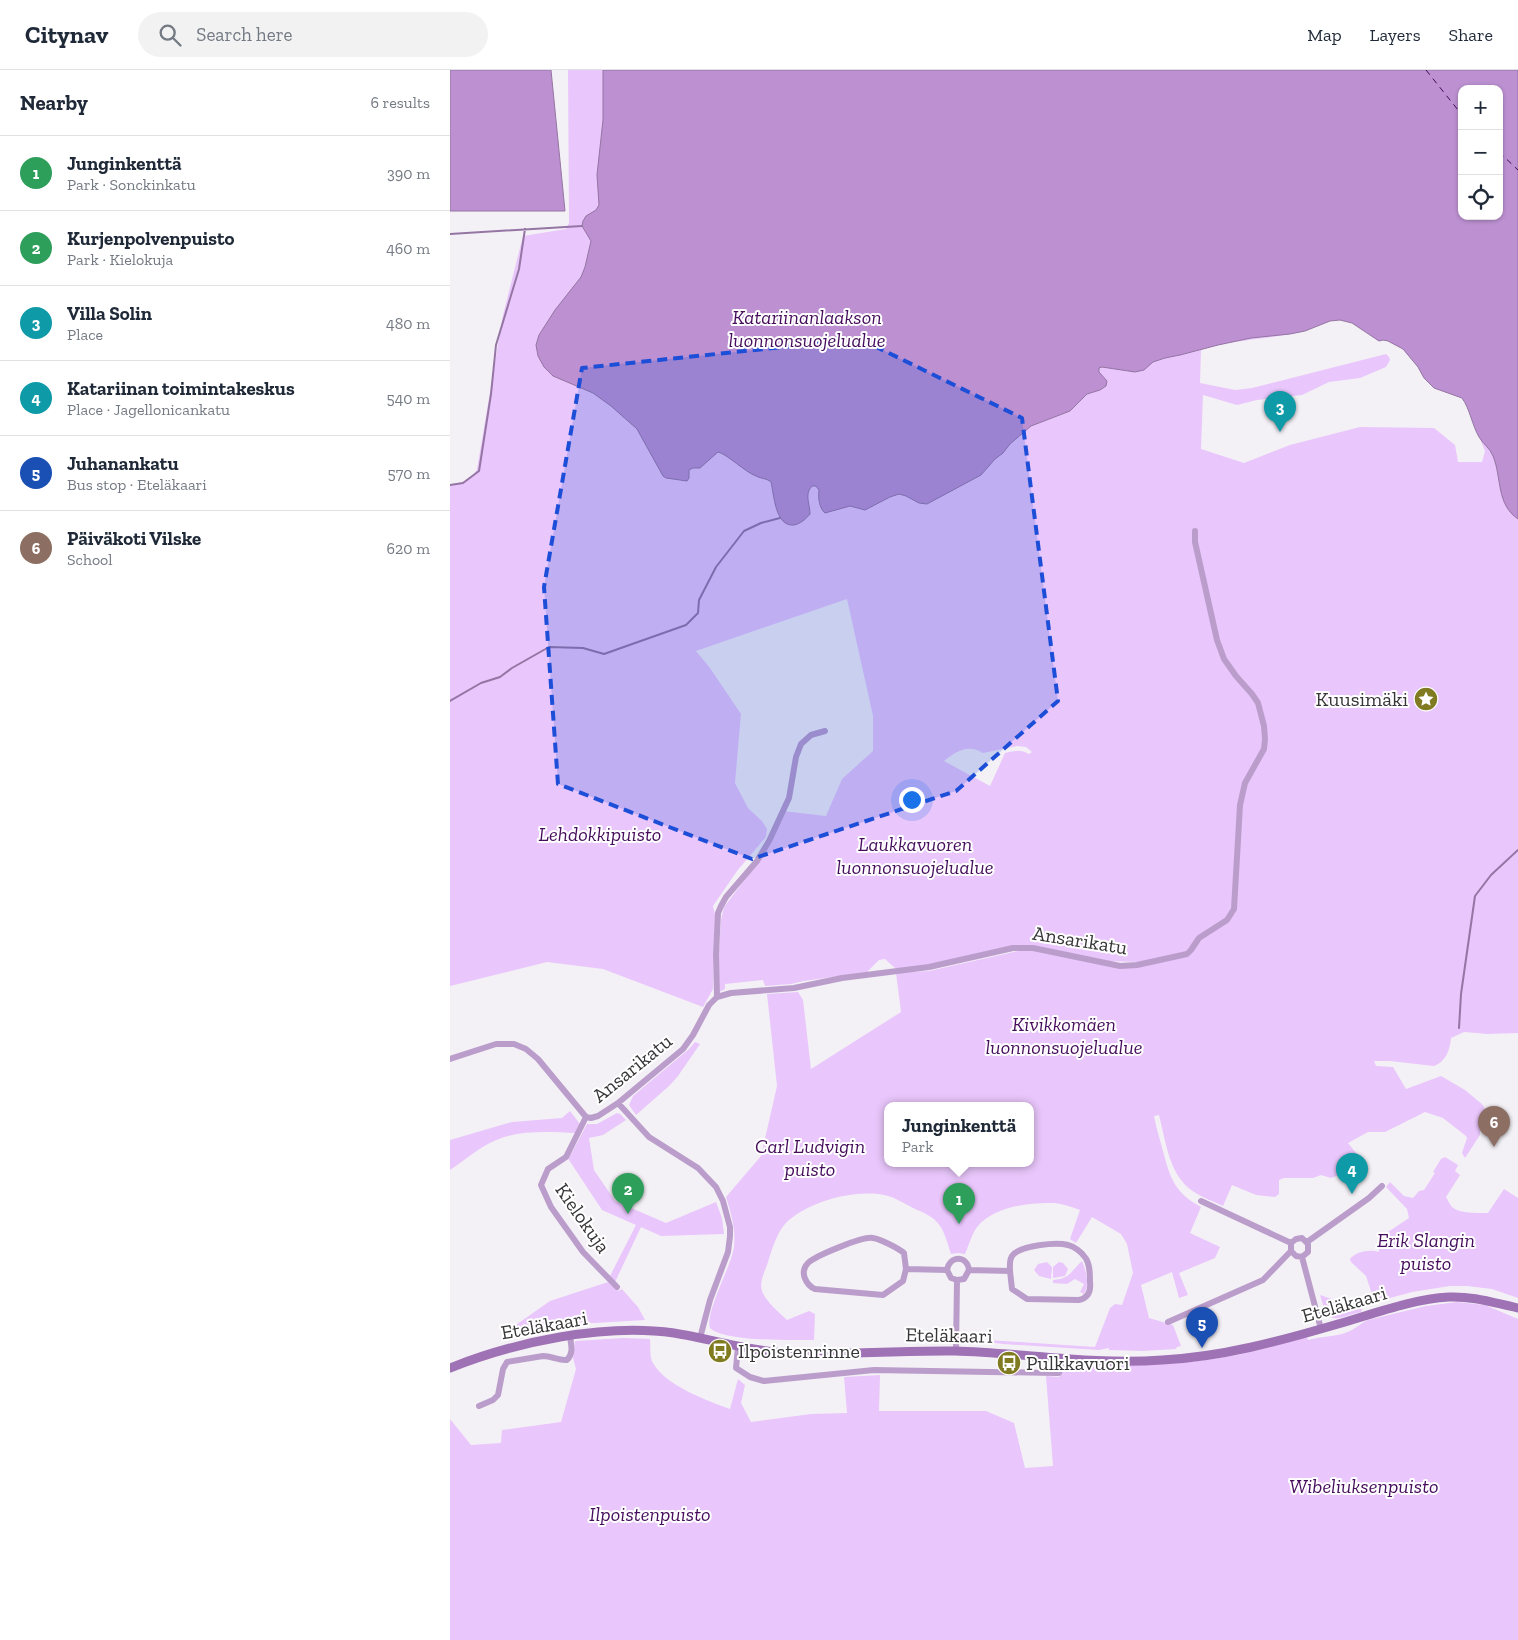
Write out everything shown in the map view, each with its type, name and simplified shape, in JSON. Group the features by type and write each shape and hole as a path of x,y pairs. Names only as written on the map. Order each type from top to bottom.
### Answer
{"main road":[{"name":"Eteläkaari","path":"450,1368 503,1349 540,1341 570,1336 632,1331 675,1333 738,1346 787,1353 956,1351 1140,1361 1223,1353 1277,1341 1385,1310 1437,1298 1473,1298 1518,1308"},
{"name":"Eteläkaari","path":"1505,1306 1518,1316"}],"street":[{"name":"Ansarikatu","path":"586,1117 598,1116 618,1103 686,1045 709,1006 717,997 731,993 794,988 842,978 929,967 1018,948 1033,948 1120,966 1137,965 1187,954 1199,938 1227,920 1231,916 1235,902 1237,833 1240,805 1246,783 1264,749 1264,726 1258,703 1224,659 1216,634 1195,542 1195,530"},
{"path":"717,997 716,954 718,913 726,897 757,861 769,841 790,798 796,757 801,744 811,735 825,731"},
{"path":"450,1060 496,1044 514,1044 526,1049 538,1059 586,1117"},
{"path":"618,1103 649,1137 698,1168 716,1187 725,1208 730,1236 728,1252 710,1300 700,1338"},
{"name":"Kielokuja","path":"586,1117 566,1157 548,1169 541,1185 551,1207 583,1252 617,1286"},
{"path":"1307,1242 1369,1198 1382,1186"},
{"path":"1201,1201 1291,1243"},
{"path":"869,1237 902,1251 906,1259 906,1269 903,1281 883,1294 815,1289 807,1282 804,1274 808,1264 814,1260 856,1240 869,1237"},
{"path":"1291,1243 1299,1238 1307,1242 1308,1252 1302,1257"},
{"path":"1291,1243 1291,1251 1294,1255 1302,1257"},
{"path":"1054,1244 1071,1245 1087,1260 1090,1273 1089,1294 1079,1300 1027,1299 1012,1289 1010,1271 1011,1258 1022,1248 1054,1244"},
{"path":"1168,1322 1263,1280 1291,1251"},
{"path":"1302,1257 1322,1329"},
{"path":"958,1258 965,1260 969,1270 964,1279 958,1280 951,1278 947,1270 949,1263 958,1258"},
{"path":"906,1269 947,1270"},
{"path":"969,1270 1010,1271"},
{"path":"956,1351 958,1280"},
{"path":"479,1406 496,1398 503,1369 508,1362 543,1356 567,1360 572,1350 570,1336"},
{"path":"738,1346 736,1368 750,1377 764,1381 874,1370 1059,1373 1062,1366 1062,1358"}],"highlighted area":[{"path":"860,339 1022,418 1058,701 956,791 752,859 558,784 544,587 582,368"}],"green space":[{"path":"568,70 990,70 1388,341 1379,341 1350,322 1334,320 1299,332 1213,346 1201,350 1200,383 1235,390 1252,388 1386,354 1390,360 1386,367 1360,378 1329,382 1302,395 1257,400 1237,405 1203,395 1201,449 1244,463 1290,445 1360,427 1434,428 1455,445 1458,462 1482,462 1485,451 1480,439 1497,437 1518,459 1518,1033 1488,1034 1464,1032 1451,1038 1447,1055 1434,1066 1374,1061 1376,1066 1393,1067 1406,1089 1441,1076 1465,1090 1483,1105 1485,1110 1480,1123 1480,1135 1465,1158 1462,1153 1466,1136 1443,1118 1425,1112 1385,1132 1368,1132 1348,1143 1369,1169 1361,1176 1345,1173 1331,1178 1321,1175 1313,1178 1284,1178 1279,1180 1279,1194 1275,1197 1256,1195 1232,1185 1223,1206 1194,1192 1179,1177 1170,1158 1159,1115 1154,1116 1171,1177 1185,1196 1201,1207 1190,1233 1220,1247 1215,1258 1179,1273 1188,1295 1179,1298 1172,1272 1141,1285 1149,1318 1173,1325 1181,1346 1176,1349 1143,1351 1109,1350 1109,1348 1099,1350 1003,1344 973,1340 966,1338 964,1330 972,1339 1095,1347 1110,1308 1115,1304 1122,1305 1133,1273 1127,1244 1121,1234 1092,1217 1076,1243 1070,1239 1080,1210 1057,1203 1024,1205 993,1214 978,1226 965,1254 951,1254 942,1229 932,1218 892,1197 872,1194 859,1194 831,1199 805,1209 785,1224 775,1242 763,1276 762,1291 770,1303 787,1320 809,1311 815,1314 814,1340 744,1338 718,1333 710,1328 711,1311 734,1247 734,1227 726,1197 761,1156 777,1086 767,994 798,992 803,1000 811,1069 901,1012 896,973 929,971 1023,950 1033,950 1120,966 1138,962 1102,961 1035,946 931,965 902,968 895,968 885,959 879,960 867,972 791,984 765,986 763,980 725,984 725,989 719,992 718,967 721,920 724,907 746,878 783,811 826,816 842,779 873,751 873,716 847,599 696,651 710,668 741,714 735,783 748,808 762,821 767,829 766,837 737,871 713,906 716,919 713,989 703,1007 603,969 547,962 450,986 450,485 469,478 477,469 503,315 523,236 566,229 569,223","holes":["1017,746 1026,747 1032,752 1029,754 1020,751 1005,753 990,786 944,761 953,754 967,749 978,750 983,753"]},
{"path":"695,1042 700,1044 678,1076 636,1115 629,1105 633,1096"},
{"path":"570,1111 580,1124 576,1133 533,1132 512,1135 481,1148 450,1170 450,1140 512,1122 562,1118"},
{"path":"617,1113 626,1120 603,1135 589,1138 594,1170 615,1201 666,1223 716,1202 722,1218 724,1234 661,1236 641,1227 615,1282 610,1276 636,1225 602,1210 567,1157 571,1154 587,1124 597,1124"},
{"name":"Erik Slangin puisto","path":"1445,1157 1458,1165 1455,1171 1460,1175 1446,1197 1455,1209 1470,1213 1488,1213 1504,1189 1518,1198 1518,1298 1492,1289 1450,1286 1412,1292 1379,1301 1379,1296 1372,1294 1366,1276 1351,1262 1350,1259 1359,1252 1379,1252 1379,1238 1409,1218 1407,1209 1386,1187 1390,1182 1404,1196 1413,1198 1419,1191 1424,1190 1441,1159"},
{"path":"1082,1261 1087,1282 1084,1294 1080,1292 1084,1284 1075,1279 1067,1284 1053,1283 1053,1280 1070,1274"},
{"path":"1047,1262 1052,1267 1051,1279 1039,1276 1034,1270 1038,1264"},
{"path":"1059,1262 1063,1263 1068,1269 1065,1276 1053,1278 1053,1267"},
{"path":"608,1282 618,1291 622,1289 638,1307 645,1320 595,1323 566,1322 523,1328 503,1334 550,1301"},
{"path":"1320,1295 1362,1309 1361,1312 1333,1318 1326,1312"},
{"path":"1457,1302 1485,1305 1518,1319 1518,1640 450,1640 450,1419 471,1445 501,1443 502,1430 561,1422 576,1369 573,1358 575,1341 624,1338 650,1339 652,1361 667,1379 687,1391 730,1409 738,1379 745,1385 741,1403 751,1422 811,1414 847,1413 844,1377 880,1375 879,1411 986,1411 1014,1423 1025,1468 1053,1466 1046,1376 1059,1377 1064,1366 1188,1362 1232,1356 1307,1337 1308,1340 1340,1334 1350,1331 1368,1320 1426,1306"}],"shaded area":[{"path":"450,70 551,70 565,211 450,211"},
{"path":"603,70 1518,70 1518,519 1506,506 1493,456 1479,437 1462,398 1434,388 1424,378 1418,367 1403,349 1388,341 1379,341 1352,323 1340,320 1330,321 1305,331 1251,338 1165,358 1153,362 1144,370 1135,372 1099,368 1099,372 1107,381 1106,386 1087,394 1070,411 1031,426 1010,444 981,475 927,504 919,503 899,494 865,510 850,506 825,513 819,502 819,490 816,486 812,486 808,492 810,514 798,524 788,524 783,521 776,509 771,482 752,474 718,452 700,468 689,470 687,481 666,478 663,476 637,429 593,393 553,376 544,367 538,356 536,345 539,335 555,310 581,277 585,267 591,241 582,226 586,216 596,210 599,205 597,175 603,120"}],"waterway":[{"path":"450,234 582,226"},
{"path":"450,485 463,483 479,471 491,394 496,345 519,269 525,229"},
{"path":"450,701 481,683 500,677 549,647 583,648 604,654 686,625 698,613 699,600 716,567 744,531 761,523 780,518"},
{"path":"1459,1028 1461,994 1475,896 1491,875 1518,850"}],"ferry route":[{"path":"1426,70 1458,110"},
{"path":"1503,156 1518,170"}],"place":[{"name":"Villa Solin","path":"1280,432"},
{"name":"Kuusimäki","path":"1426,699"},
{"name":"Päiväkoti Vilske","path":"1494,1147"},
{"name":"Katariinan toimintakeskus","path":"1352,1194"},
{"name":"Kurjenpolvenpuisto","path":"628,1214"},
{"name":"Junginkenttä","path":"959,1224"},
{"name":"Juhanankatu","path":"1202,1348"},
{"name":"Ilpoistenrinne","path":"720,1351"},
{"name":"Pulkkavuori","path":"1009,1363"}],"park label":[{"name":"Katariinanlaakson luonnonsuojelualue","path":"807,328"},
{"name":"Lehdokkipuisto","path":"600,834"},
{"name":"Laukkavuoren luonnonsuojelualue","path":"915,856"},
{"name":"Kivikkomäen luonnonsuojelualue","path":"1064,1036"},
{"name":"Carl Ludvigin puisto","path":"810,1158"},
{"name":"Wibeliuksenpuisto","path":"1364,1486"},
{"name":"Ilpoistenpuisto","path":"650,1514"}]}
